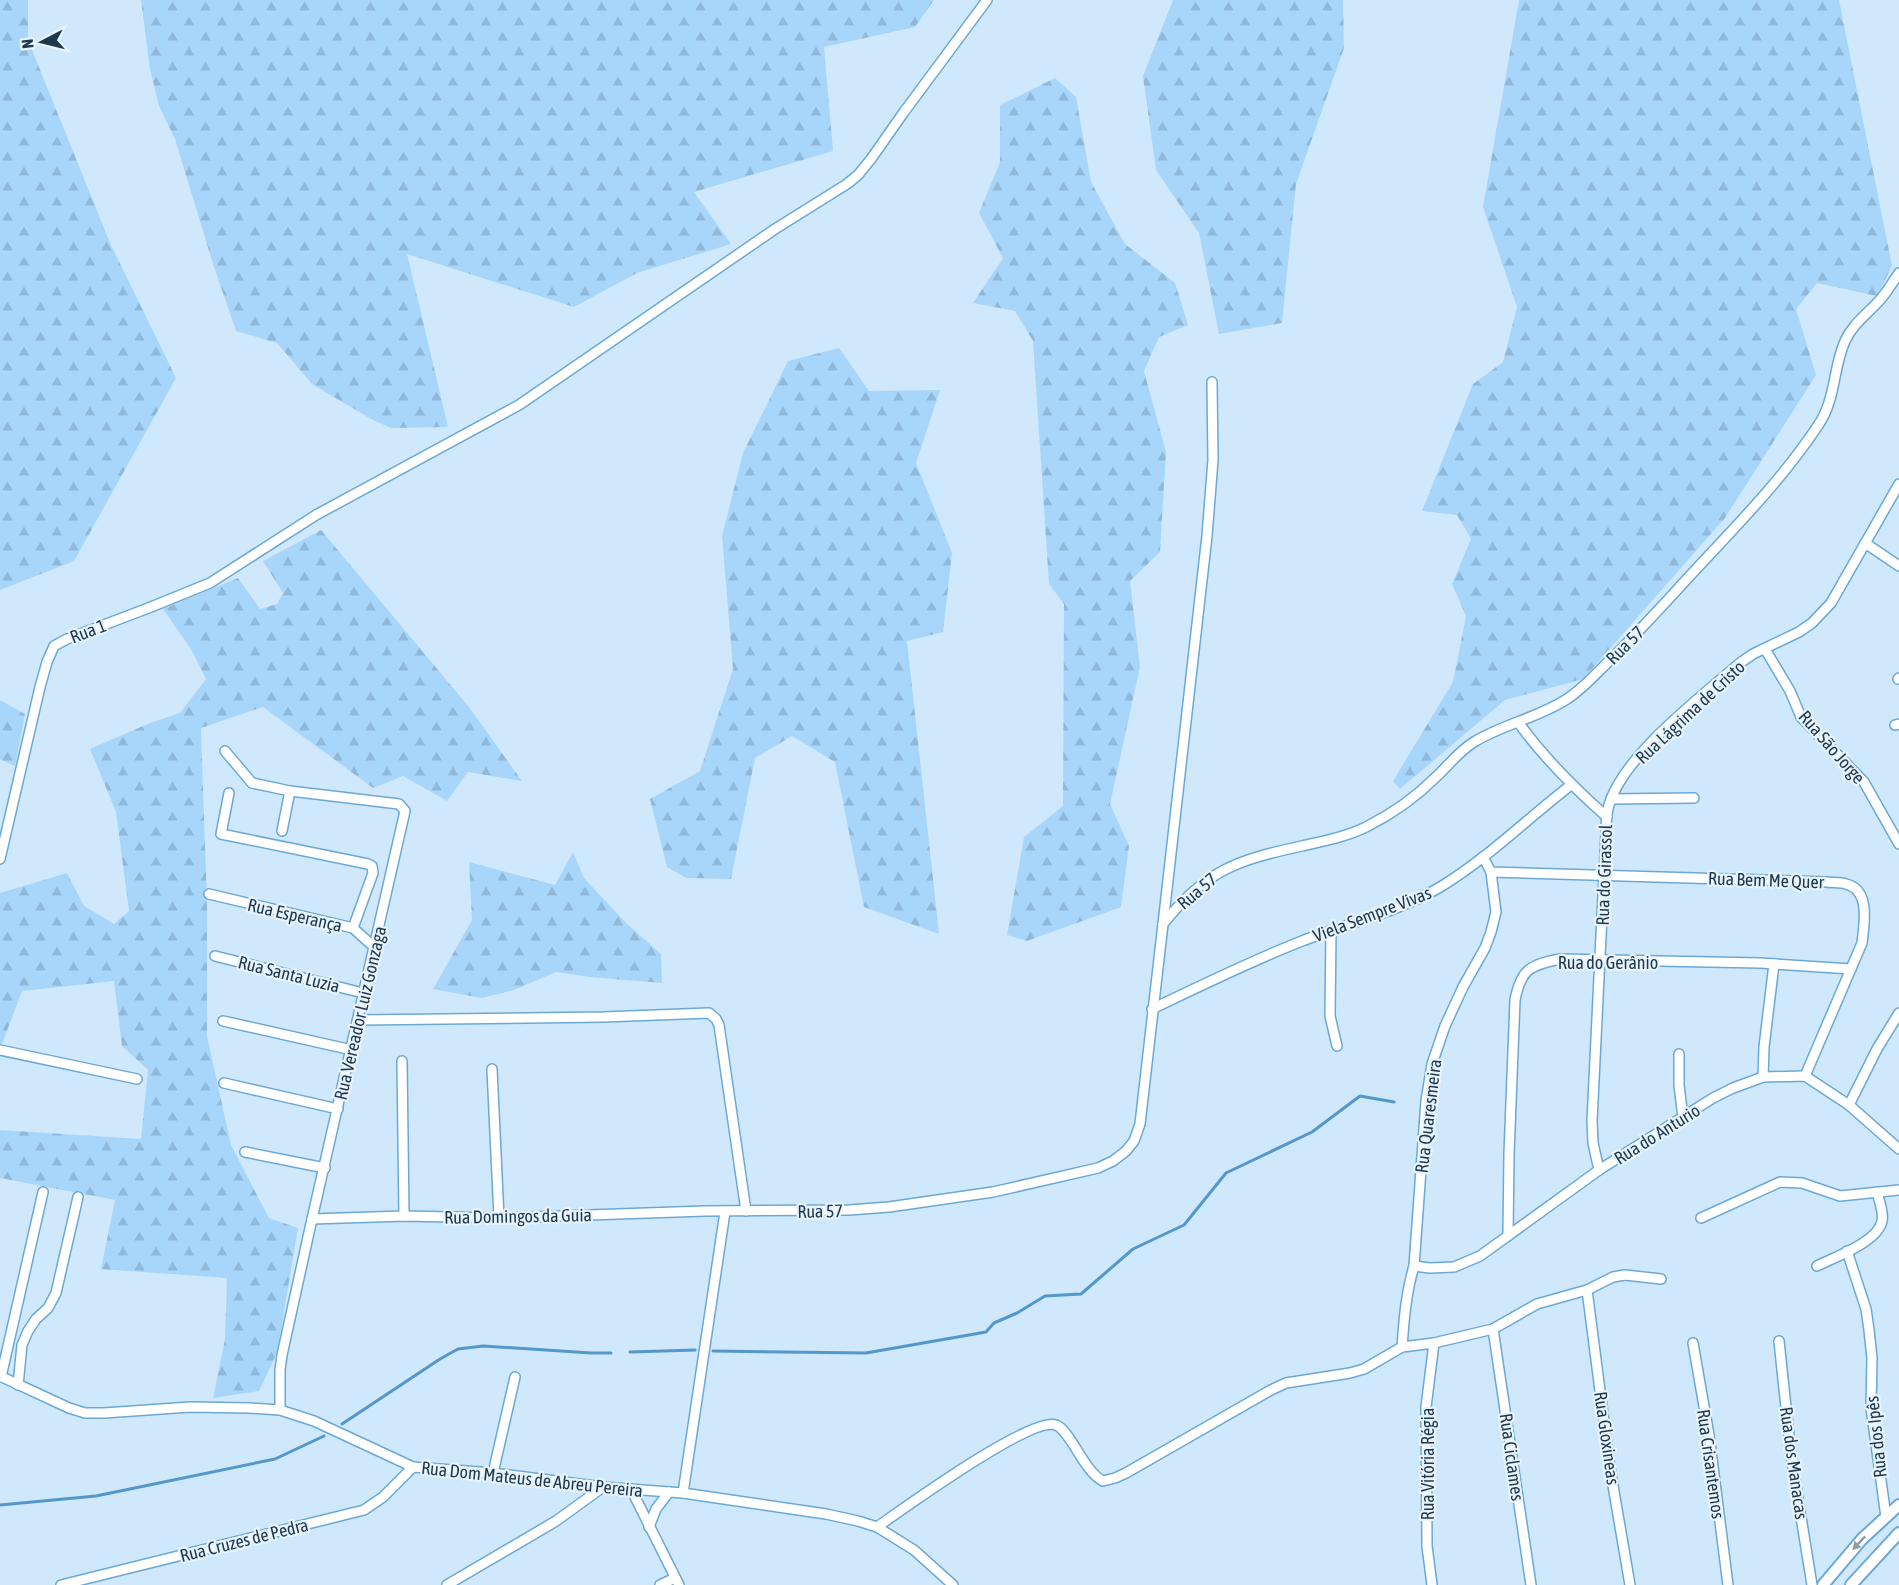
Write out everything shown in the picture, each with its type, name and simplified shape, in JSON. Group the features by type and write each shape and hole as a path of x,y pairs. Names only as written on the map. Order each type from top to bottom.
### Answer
{"street":[{"name":"Rua 1","path":"0,859 40,687 54,646 210,583 316,515 519,405 775,229 852,179 871,159 987,0"},
{"name":"Rua 57","path":"725,1212 849,1210 889,1207 993,1192 1098,1168 1113,1161 1126,1151 1134,1140 1140,1124 1163,924 1177,906 1196,888 1227,867 1254,857 1338,838 1361,830 1391,814 1409,801 1472,743 1559,704 1585,685 1630,641 1783,474 1821,421 1832,397 1845,341 1852,329 1881,300 1899,273"},
{"path":"1163,924 1207,536 1213,460 1212,382"},
{"name":"Rua Lágrima de Cristo","path":"1607,817 1611,799 1628,770 1647,747 1740,663 1799,632 1812,623 1831,603 1899,484"},
{"path":"1866,543 1899,566"},
{"name":"Rua São Jorge","path":"1765,649 1790,691 1801,717 1864,782 1899,844"},
{"name":"Rua do Girassol","path":"1518,722 1551,764 1607,817 1592,1121 1593,1143 1599,1170"},
{"name":"Rua Vereador Luiz Gonzaga","path":"225,751 252,783 290,791 399,804 405,811 279,1371 280,1410"},
{"name":"Viela Sempre Vivas","path":"1152,1009 1250,963 1418,899 1442,886 1483,857 1571,785"},
{"path":"282,831 290,791"},
{"path":"229,793 221,834 372,866 374,873 353,928"},
{"path":"1611,799 1694,798"},
{"path":"1483,857 1491,872"},
{"name":"Rua Bem Me Quer","path":"1491,872 1845,884 1854,887 1864,909 1862,943 1805,1076"},
{"name":"Rua Quaresmeira","path":"1402,1347 1408,1287 1414,1266 1426,1101 1431,1064 1445,1026 1491,932 1496,912 1491,872"},
{"name":"Rua Esperança","path":"209,894 353,928 374,947"},
{"path":"1331,931 1330,1016 1337,1046"},
{"name":"Rua Santa Luzia","path":"215,956 363,993"},
{"name":"Rua do Gerânio","path":"1508,1236 1515,1000 1517,988 1526,973 1537,964 1560,959 1774,964 1851,969"},
{"path":"1763,1077 1764,1047 1774,964"},
{"path":"358,1020 603,1017 709,1013 719,1025 746,1211"},
{"path":"1850,1105 1877,1049 1899,1013"},
{"path":"223,1021 352,1050"},
{"path":"0,1050 137,1079"},
{"path":"1679,1054 1679,1085 1683,1118"},
{"path":"402,1061 404,1216"},
{"path":"492,1069 499,1218"},
{"path":"1805,1076 1850,1105 1899,1149"},
{"name":"Rua do Anturio","path":"1414,1266 1454,1268 1480,1256 1599,1170 1732,1088 1763,1077 1805,1076"},
{"path":"224,1083 338,1110"},
{"path":"245,1152 325,1168"},
{"path":"1701,1218 1780,1182 1802,1183 1840,1196 1899,1190"},
{"path":"0,1377 43,1192"},
{"path":"1817,1266 1868,1240 1879,1230 1883,1214 1877,1192"},
{"path":"18,1385 22,1345 28,1331 36,1319 48,1308 56,1293 78,1197"},
{"path":"683,1493 725,1212"},
{"name":"Rua Domingos da Guia","path":"312,1219 404,1216 499,1218 725,1212"},
{"name":"Rua dos Ipês","path":"1847,1251 1866,1309 1872,1358 1871,1408 1886,1517"},
{"path":"877,1527 966,1465 1042,1426 1060,1427 1093,1473 1103,1481 1108,1480 1126,1473 1286,1383 1350,1373 1402,1347 1434,1343 1493,1329 1537,1304 1587,1290 1613,1277 1625,1275 1661,1279"},
{"name":"Rua Gloxineas","path":"1587,1290 1611,1468 1630,1585"},
{"name":"Rua Ciclames","path":"1493,1329 1531,1585"},
{"name":"Rua dos Manacas","path":"1779,1341 1791,1455 1812,1585"},
{"name":"Rua Vitória Régia","path":"1431,1585 1427,1546 1426,1407 1434,1343"},
{"name":"Rua Crisantemos","path":"1693,1343 1709,1435 1728,1585"},
{"name":"Rua Dom Mateus de Abreu Pereira","path":"0,1377 85,1413 190,1407 280,1410 314,1421 413,1467 683,1493 826,1514 877,1527 914,1550 953,1585"},
{"path":"494,1473 515,1377"},
{"name":"Rua Cruzes de Pedra","path":"61,1585 364,1510 383,1497 413,1467"},
{"path":"447,1585 556,1521 603,1487"},
{"path":"631,1488 677,1581 660,1585"},
{"path":"649,1527 656,1509 669,1492"},
{"path":"1823,1585 1862,1539 1899,1505"},
{"path":"1851,1585 1899,1533"}],"green space":[{"path":"0,0 28,0 28,40 110,243 176,378 74,561 0,590"},
{"path":"141,0 934,0 915,27 824,47 833,151 694,192 731,244 637,273 574,307 407,254 448,427 391,428 371,419 312,384 277,343 236,331 175,139 159,106 150,69"},
{"path":"1173,0 1343,0 1344,48 1296,184 1282,323 1219,334 1199,233 1156,170 1143,76"},
{"path":"1519,0 1839,0 1892,266 1877,296 1817,283 1796,309 1816,375 1725,518 1583,679 1505,700 1400,789 1393,781 1453,682 1466,616 1452,584 1471,539 1457,515 1422,511 1473,384 1503,362 1517,307 1483,207"},
{"path":"1055,78 1076,97 1091,182 1125,244 1175,283 1188,325 1159,337 1144,371 1166,452 1160,552 1130,581 1140,667 1110,804 1129,846 1121,907 1027,941 1007,935 1024,837 1063,806 1064,604 1049,584 1033,341 1015,311 973,303 1003,258 979,213 1000,162 1000,105"},
{"path":"839,348 869,391 940,390 916,463 952,553 943,632 907,641 939,934 864,907 835,762 792,736 755,758 731,879 686,878 667,867 650,799 700,771 733,669 722,536 743,453 788,361"},
{"path":"321,530 469,707 522,781 468,772 447,801 403,776 373,788 263,707 201,728 207,905 207,1036 231,1145 269,1218 298,1228 277,1353 259,1391 213,1398 225,1339 227,1278 101,1269 115,1200 0,1178 0,1130 141,1139 148,1070 122,1046 114,981 22,991 2,1044 0,1044 0,893 67,873 84,906 114,924 129,911 116,812 90,749 150,723 180,713 206,679 191,649 163,609 238,578 260,609 277,604 283,593 263,561"},
{"path":"0,700 25,714 15,766 0,759"},
{"path":"573,852 584,878 626,923 661,954 662,983 556,972 514,990 482,998 433,989 472,920 469,862 555,885"}],"waterway":[{"path":"713,1351 866,1353 986,1332 994,1323 1017,1313 1045,1296 1081,1294 1133,1249 1184,1225 1226,1173 1312,1132 1360,1096 1394,1102"},
{"path":"342,1424 458,1349 483,1346 611,1353"},
{"path":"630,1352 695,1350"},
{"path":"0,1505 96,1496 275,1459 324,1436"}]}
